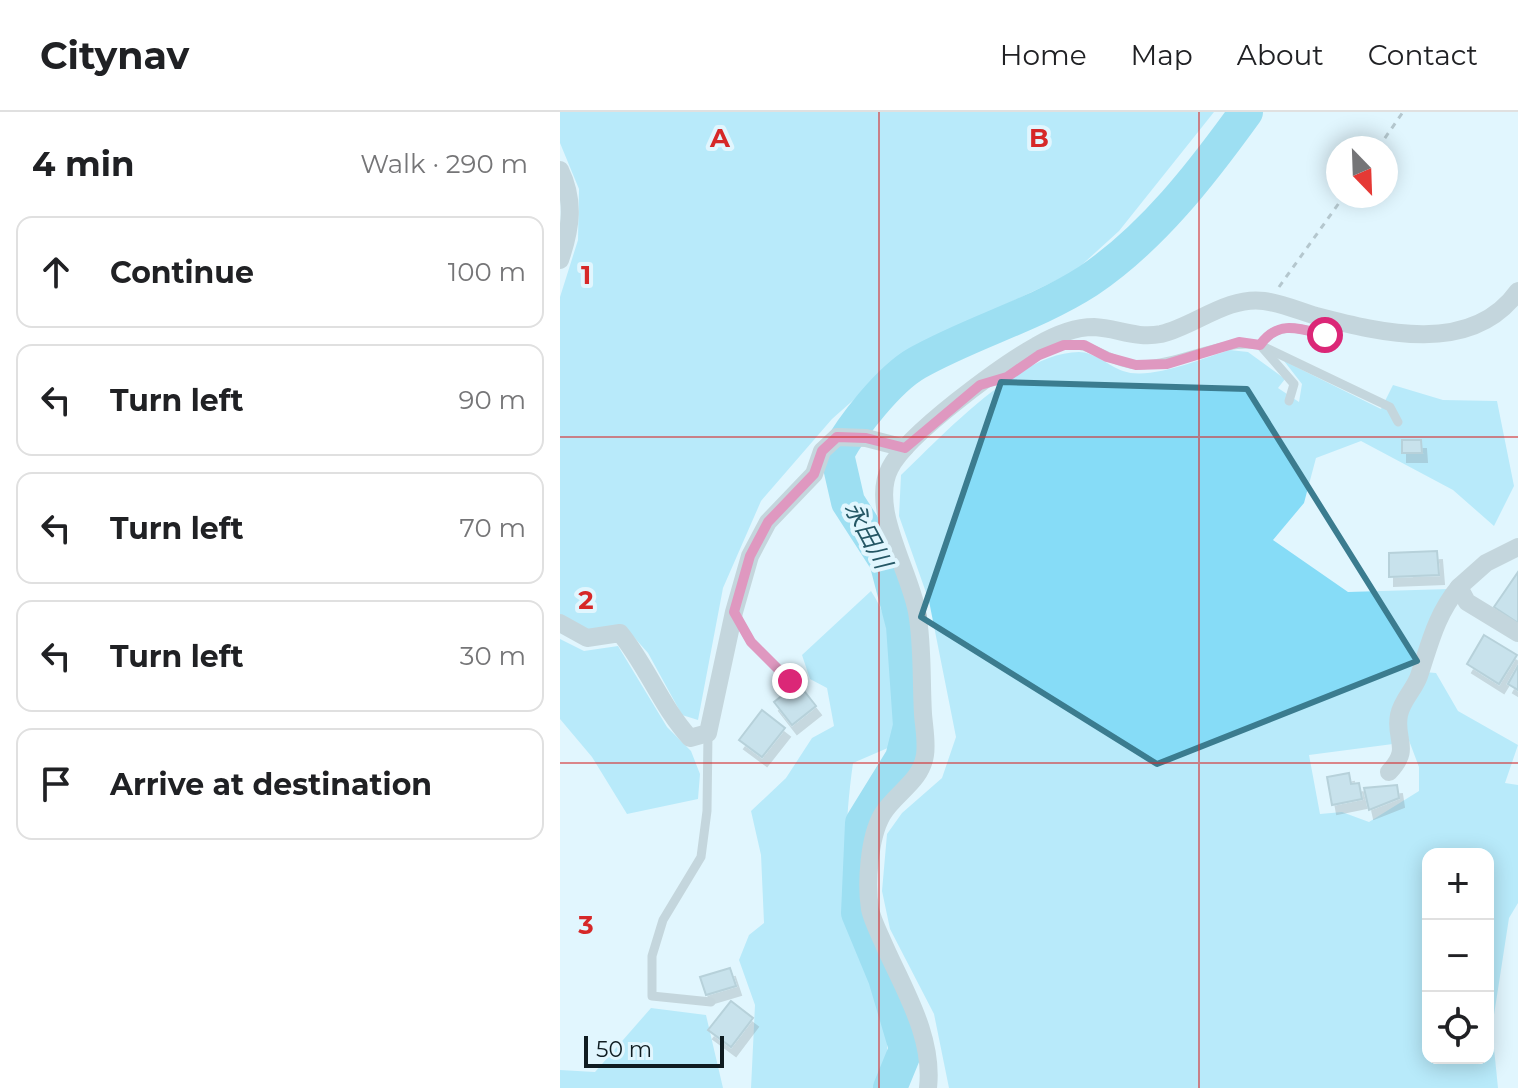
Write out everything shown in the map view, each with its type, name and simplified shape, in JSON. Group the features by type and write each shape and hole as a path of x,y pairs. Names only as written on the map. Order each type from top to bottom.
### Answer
{"street":[{"path":"560,170 570,191 569,233 560,260"},
{"path":"928,1088 930,1070 918,1019 870,910 874,837 882,815 917,778 926,751 918,615 885,504 889,469 905,448 980,385 1022,354 1052,337 1097,327 1136,336 1160,334 1251,300 1266,301 1400,335 1455,330 1501,311 1518,291"},
{"path":"560,623 587,638 620,633 638,655 669,715 690,738 708,733 734,612 750,556 768,522 814,474 822,451 837,437 866,438 905,448"},
{"path":"1389,772 1399,761 1403,746 1398,718 1418,677 1434,624 1459,587 1486,563 1518,547"},
{"path":"1459,587 1467,602 1518,633"}],"lane":[{"path":"1260,345 1270,331 1289,326 1325,335 1329,319"},
{"path":"980,385 1007,377 1039,355 1064,345 1084,345 1107,357 1136,365 1167,364 1239,342 1260,345 1390,407 1398,422"},
{"path":"1260,345 1294,384 1289,401"},
{"path":"734,612 751,642 790,681"},
{"path":"708,733 707,811 701,857 663,920 652,956 652,996 711,1002"}],"path":[{"path":"1386,136 1403,112"},
{"path":"1266,301 1292,271 1336,208"}],"highlighted area":[{"path":"1001,382 1247,389 1417,661 1157,764 921,617"}],"shaded area":[{"path":"560,112 1214,112 1119,231 1074,272 911,349 832,419 761,501 723,588 698,720 682,715 648,653 625,627 589,630 560,614 560,297 578,240 579,189 560,143"},
{"path":"1230,350 1248,352 1285,379 1278,388 1299,402 1302,384 1284,361 1381,409 1393,385 1443,400 1497,401 1514,486 1494,526 1453,490 1361,441 1316,458 1304,503 1273,540 1348,592 1449,589 1393,744 1309,755 1320,814 1342,812 1369,822 1419,791 1419,767 1402,722 1424,672 1436,673 1458,711 1518,745 1505,783 1518,785 1518,903 1509,918 1494,1015 1494,848 1422,848 1422,1064 1494,1064 1494,1048 1498,1088 949,1088 934,1014 890,929 882,891 887,834 902,813 942,778 956,737 929,601 899,516 901,475 983,398 1007,380 1056,356 1085,353 1134,373 1162,371"},
{"path":"871,591 887,626 891,645 896,685 897,744 853,763 848,804 847,862 849,902 856,943 885,1027 887,1048 884,1068 875,1088 751,1088 755,1005 739,960 749,935 764,923 761,855 751,811 786,778 812,738 834,726 827,688 810,679 802,655"},
{"path":"560,639 584,651 618,646 667,727 691,751 700,774 698,799 627,814 592,757 560,719"},
{"path":"651,1008 706,1015 723,1088 560,1088 560,1070 595,1072"}],"building":[{"path":"1402,440 1421,440 1422,453 1402,453"},
{"path":"1437,551 1439,575 1389,577 1389,553"},
{"path":"1518,572 1518,623 1494,607"},
{"path":"1484,635 1517,655 1499,684 1467,664"},
{"path":"1518,666 1518,690 1508,684"},
{"path":"798,683 816,706 792,725 774,702"},
{"path":"762,710 785,728 762,757 739,740"},
{"path":"1349,773 1351,784 1359,783 1362,799 1332,805 1327,777"},
{"path":"1397,785 1399,798 1369,810 1364,788"},
{"path":"730,968 736,986 706,995 700,977"},
{"path":"731,1001 753,1018 731,1047 708,1030"}],"waterway":[{"name":"永田川","path":"890,1088 906,1049 885,978 858,913 862,823 902,758 910,726 903,626 886,561 848,502 837,454 872,404 906,370 938,352 1068,293 1134,245 1212,158 1246,112"}],"route":[{"path":"790,681 751,642 734,612 750,556 768,522 814,474 822,451 837,437 866,438 905,448 980,385 1007,377 1039,355 1064,345 1084,345 1107,357 1136,365 1167,364 1239,342 1260,345 1270,331 1289,326 1325,335"}]}
